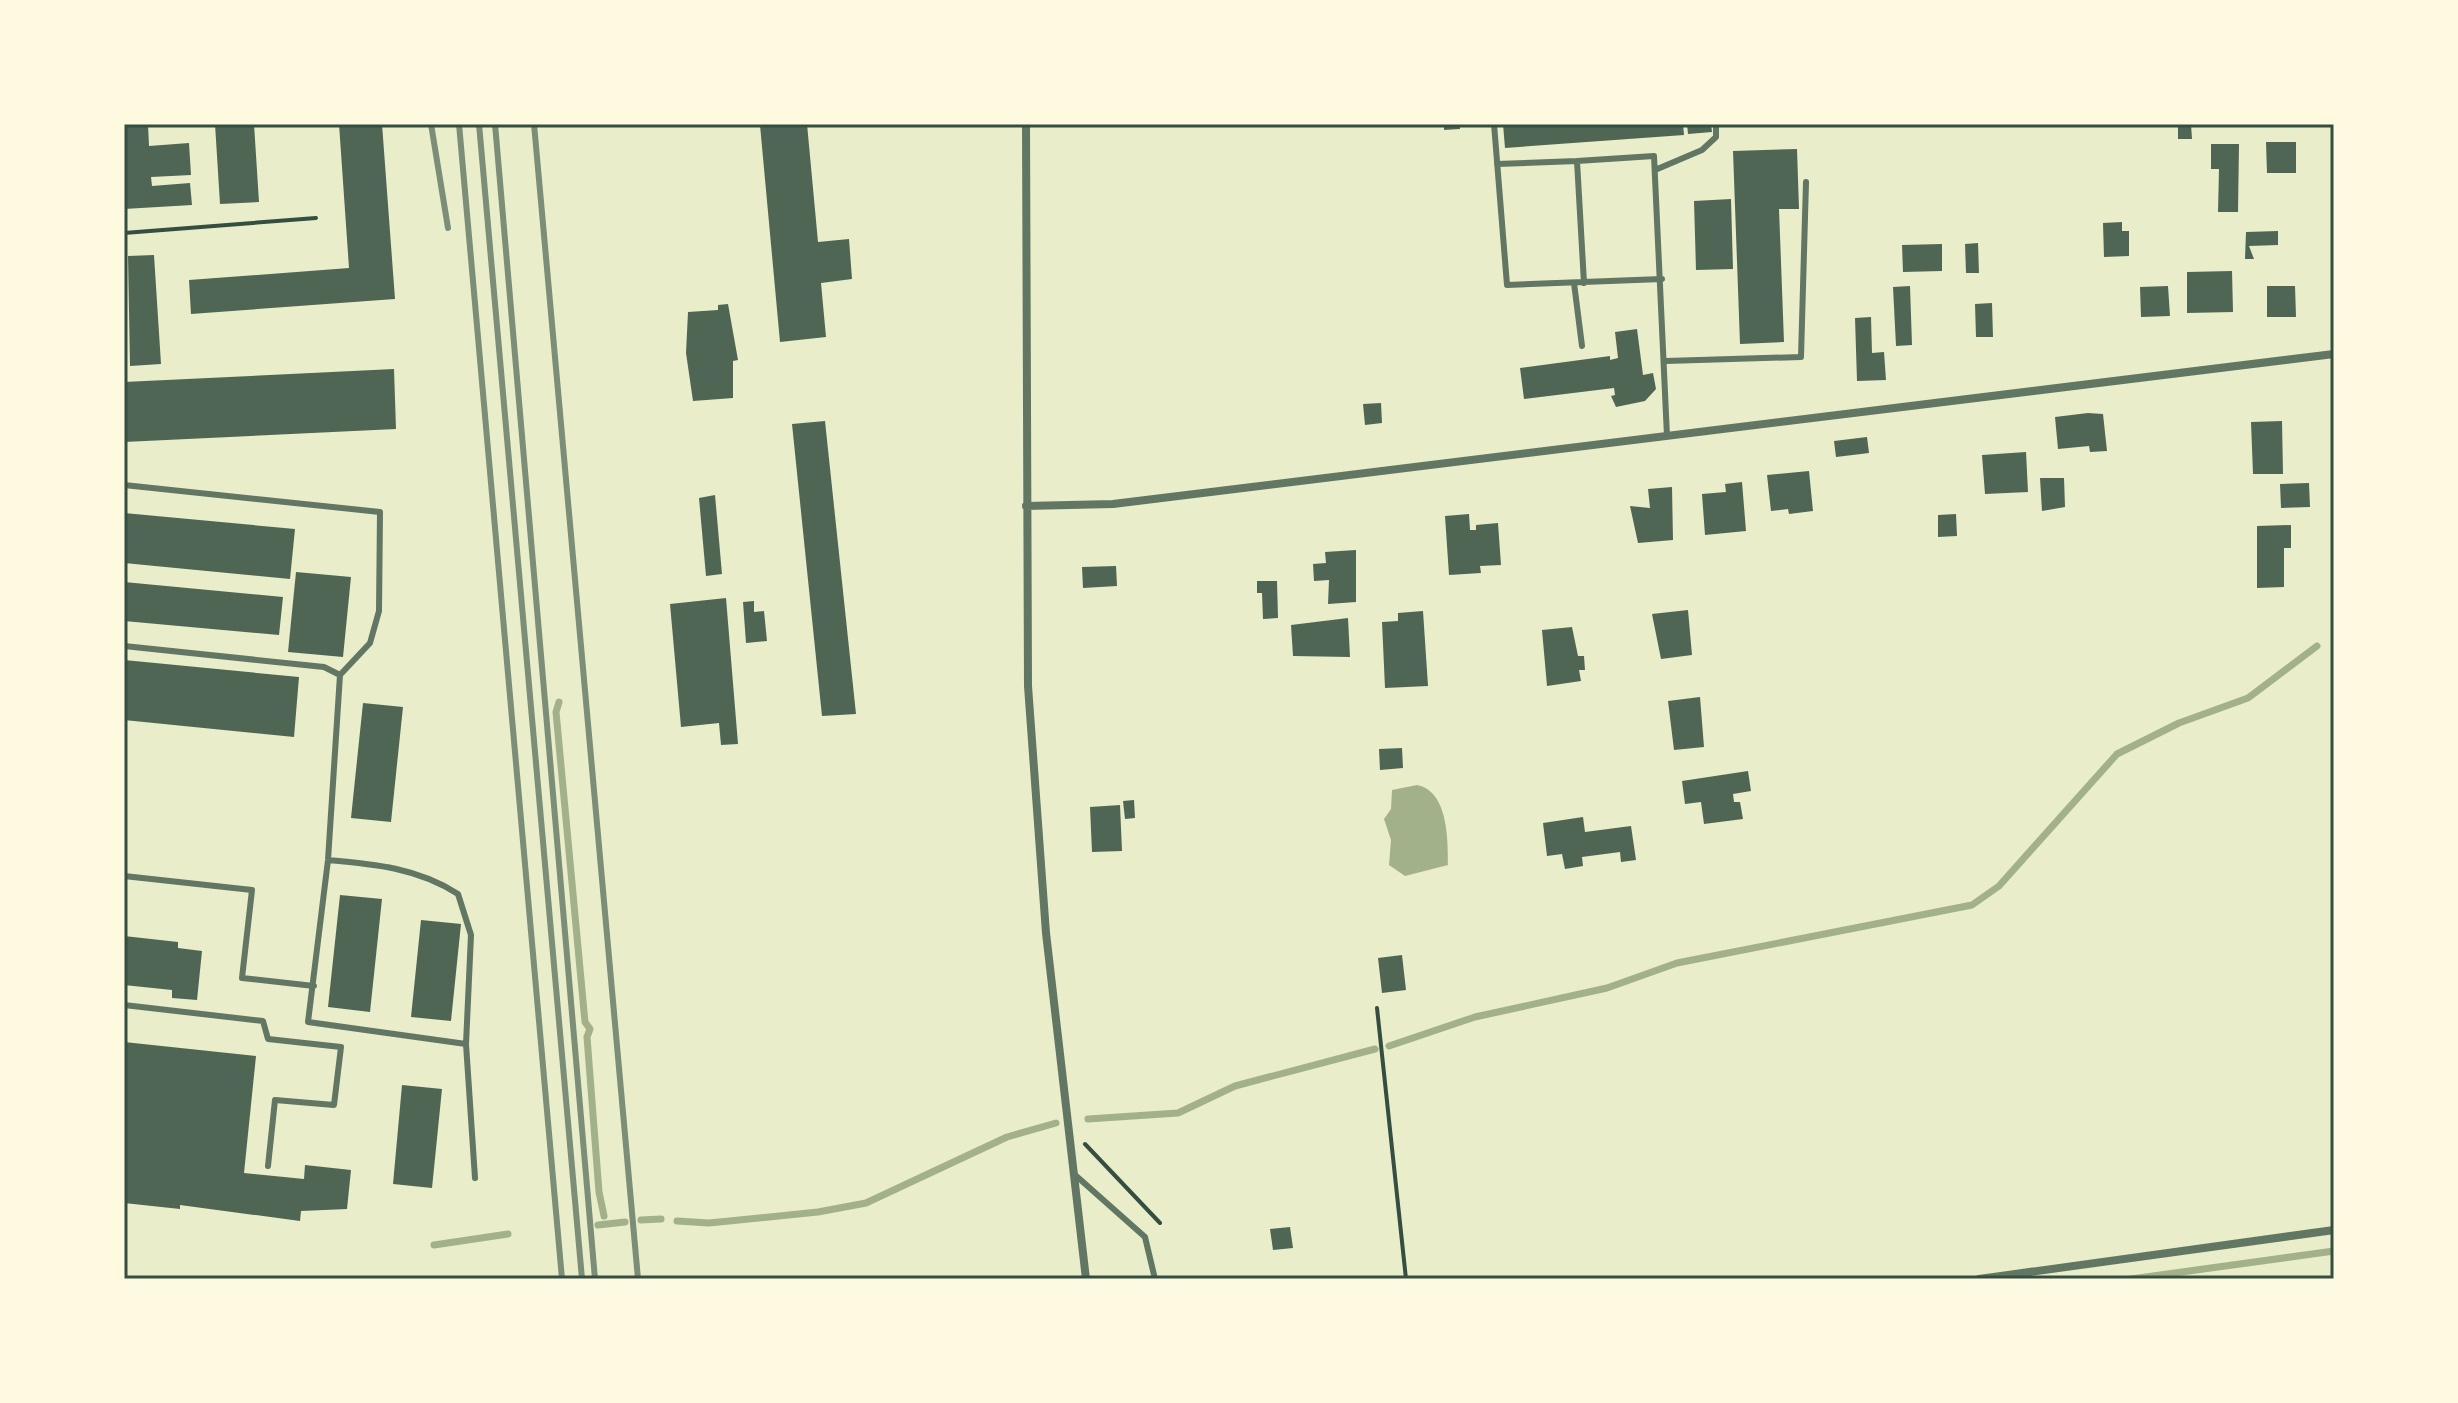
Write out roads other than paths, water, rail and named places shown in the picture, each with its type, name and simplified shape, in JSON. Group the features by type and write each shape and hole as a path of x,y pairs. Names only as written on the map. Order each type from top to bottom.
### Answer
{"street":[{"path":"1026,124 1028,686 1036,813 1086,1279"},
{"path":"1026,506 1113,504 2334,354"},
{"path":"1979,1279 2334,1230"}],"lane":[{"path":"1494,124 1507,285 1662,279"},
{"path":"1655,170 1702,150 1716,137 1716,124"},
{"path":"1497,164 1654,156 1666,361 1667,436"},
{"path":"1577,161 1584,283"},
{"path":"1666,361 1801,357 1806,182"},
{"path":"1574,283 1582,346"},
{"path":"124,485 380,512 379,611 370,643 340,675 328,860 308,1022 466,1044"},
{"path":"124,646 324,667 340,675"},
{"path":"328,860 386,865 437,880 458,894 471,935 466,1044 475,1178"},
{"path":"124,876 252,890 242,978 314,986"},
{"path":"124,1005 263,1021 268,1039 341,1047 334,1105 275,1100 268,1166"},
{"path":"1074,1174 1145,1237 1155,1279"}],"waterway":[{"path":"1389,1046 1475,1017 1607,988 1677,963 1972,905 1999,886 2117,754 2179,723 2248,698 2317,646"},
{"path":"559,702 556,712 585,1022 590,1029 587,1037 599,1192 604,1216"},
{"path":"1088,1119 1178,1113 1235,1086 1375,1049"},
{"path":"677,1221 709,1223 818,1212 866,1203 1007,1137 1056,1123"},
{"path":"641,1220 661,1219"},
{"path":"598,1225 625,1222"},
{"path":"434,1245 508,1234"},
{"path":"2131,1279 2334,1251"}],"railway":[{"path":"431,124 448,228"},
{"path":"459,124 562,1279"},
{"path":"479,124 582,1279"},
{"path":"495,124 595,1279"},
{"path":"534,124 638,1279"}]}
